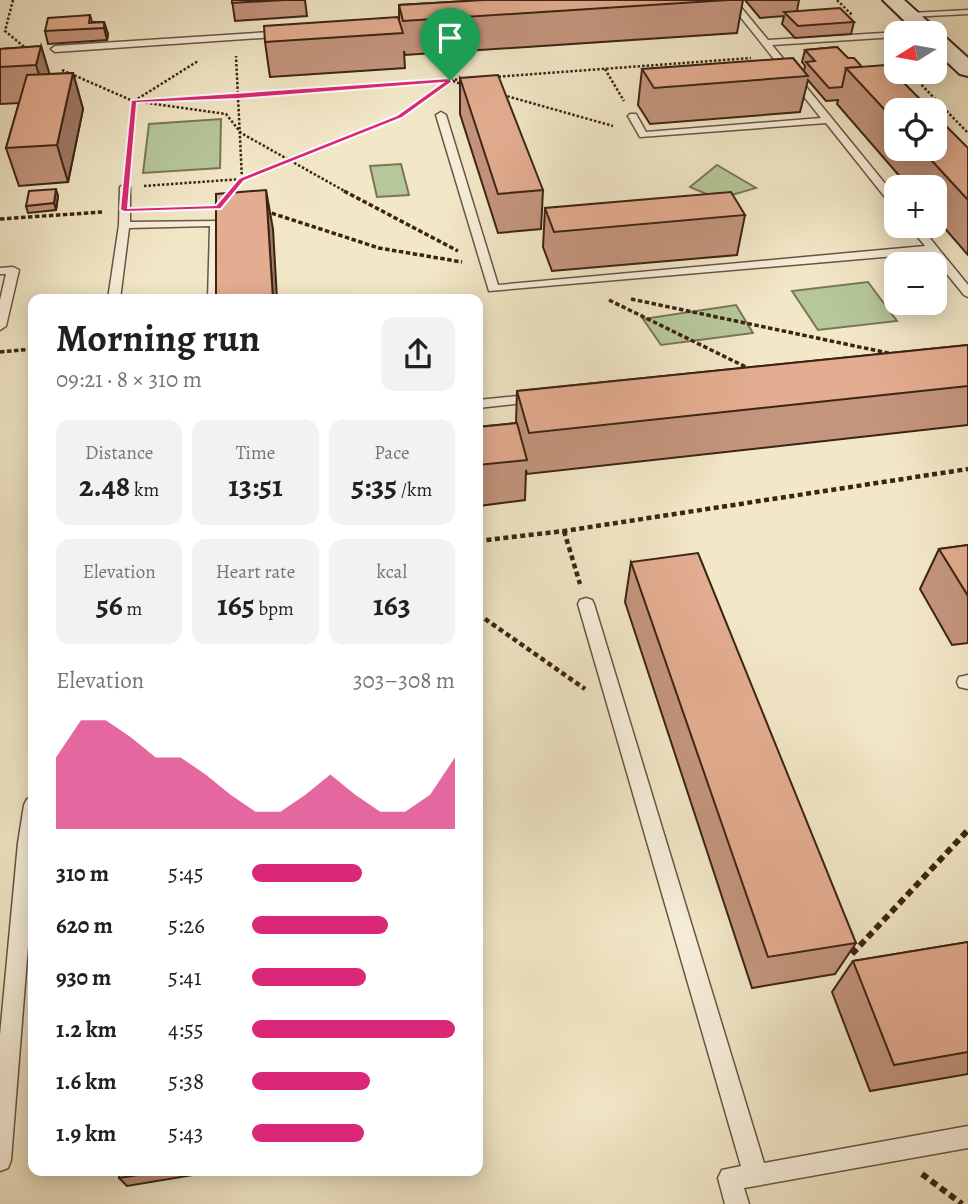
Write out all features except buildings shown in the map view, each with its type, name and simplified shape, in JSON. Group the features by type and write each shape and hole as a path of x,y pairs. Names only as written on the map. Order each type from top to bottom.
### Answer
{"street":[{"path":"893,0 908,21"},
{"path":"947,50 968,69"}],"lane":[{"path":"720,5 733,2 884,189"},
{"path":"924,21 968,12"},
{"path":"55,49 302,33"},
{"path":"765,43 884,35"},
{"path":"441,115 493,289 932,249"},
{"path":"633,116 643,135 828,120"},
{"path":"115,294 124,225 125,187"},
{"path":"124,225 215,223 214,294"},
{"path":"923,238 968,293"},
{"path":"0,271 13,270 0,326"},
{"path":"483,404 553,397"},
{"path":"586,604 756,1176"},
{"path":"0,1160 28,837"},
{"path":"737,1204 730,1178 756,1176 968,1137"}],"path":[{"path":"134,101 235,38 242,179 226,198"},
{"path":"489,78 776,56"},
{"path":"605,69 633,116"},
{"path":"56,72 134,101 226,114 241,133 286,160 487,267"},
{"path":"134,101 238,97 476,78"},
{"path":"134,101 125,187 242,179 400,116 450,80"},
{"path":"450,80 475,88"},
{"path":"921,84 968,133"},
{"path":"501,95 643,135"},
{"path":"0,219 124,210"},
{"path":"257,210 270,211 379,248 487,267"},
{"path":"557,283 615,295"},
{"path":"601,296 762,375"},
{"path":"629,298 905,356"},
{"path":"0,352 28,349"},
{"path":"483,540 564,531 968,469"},
{"path":"564,531 586,604"},
{"path":"483,618 617,712"},
{"path":"852,954 968,830"},
{"path":"890,1151 962,1204"}],"green space":[{"path":"221,119 220,168 143,173 149,124"},
{"path":"401,164 409,195 377,197 370,166"},
{"path":"717,165 756,188 718,199 690,187"},
{"path":"868,282 884,304 884,315 893,315 897,321 818,330 792,291"},
{"path":"736,305 753,333 661,345 643,319"}],"route":[{"path":"450,80 400,116 242,179 218,208 124,210 134,101 238,97 450,80"}]}
